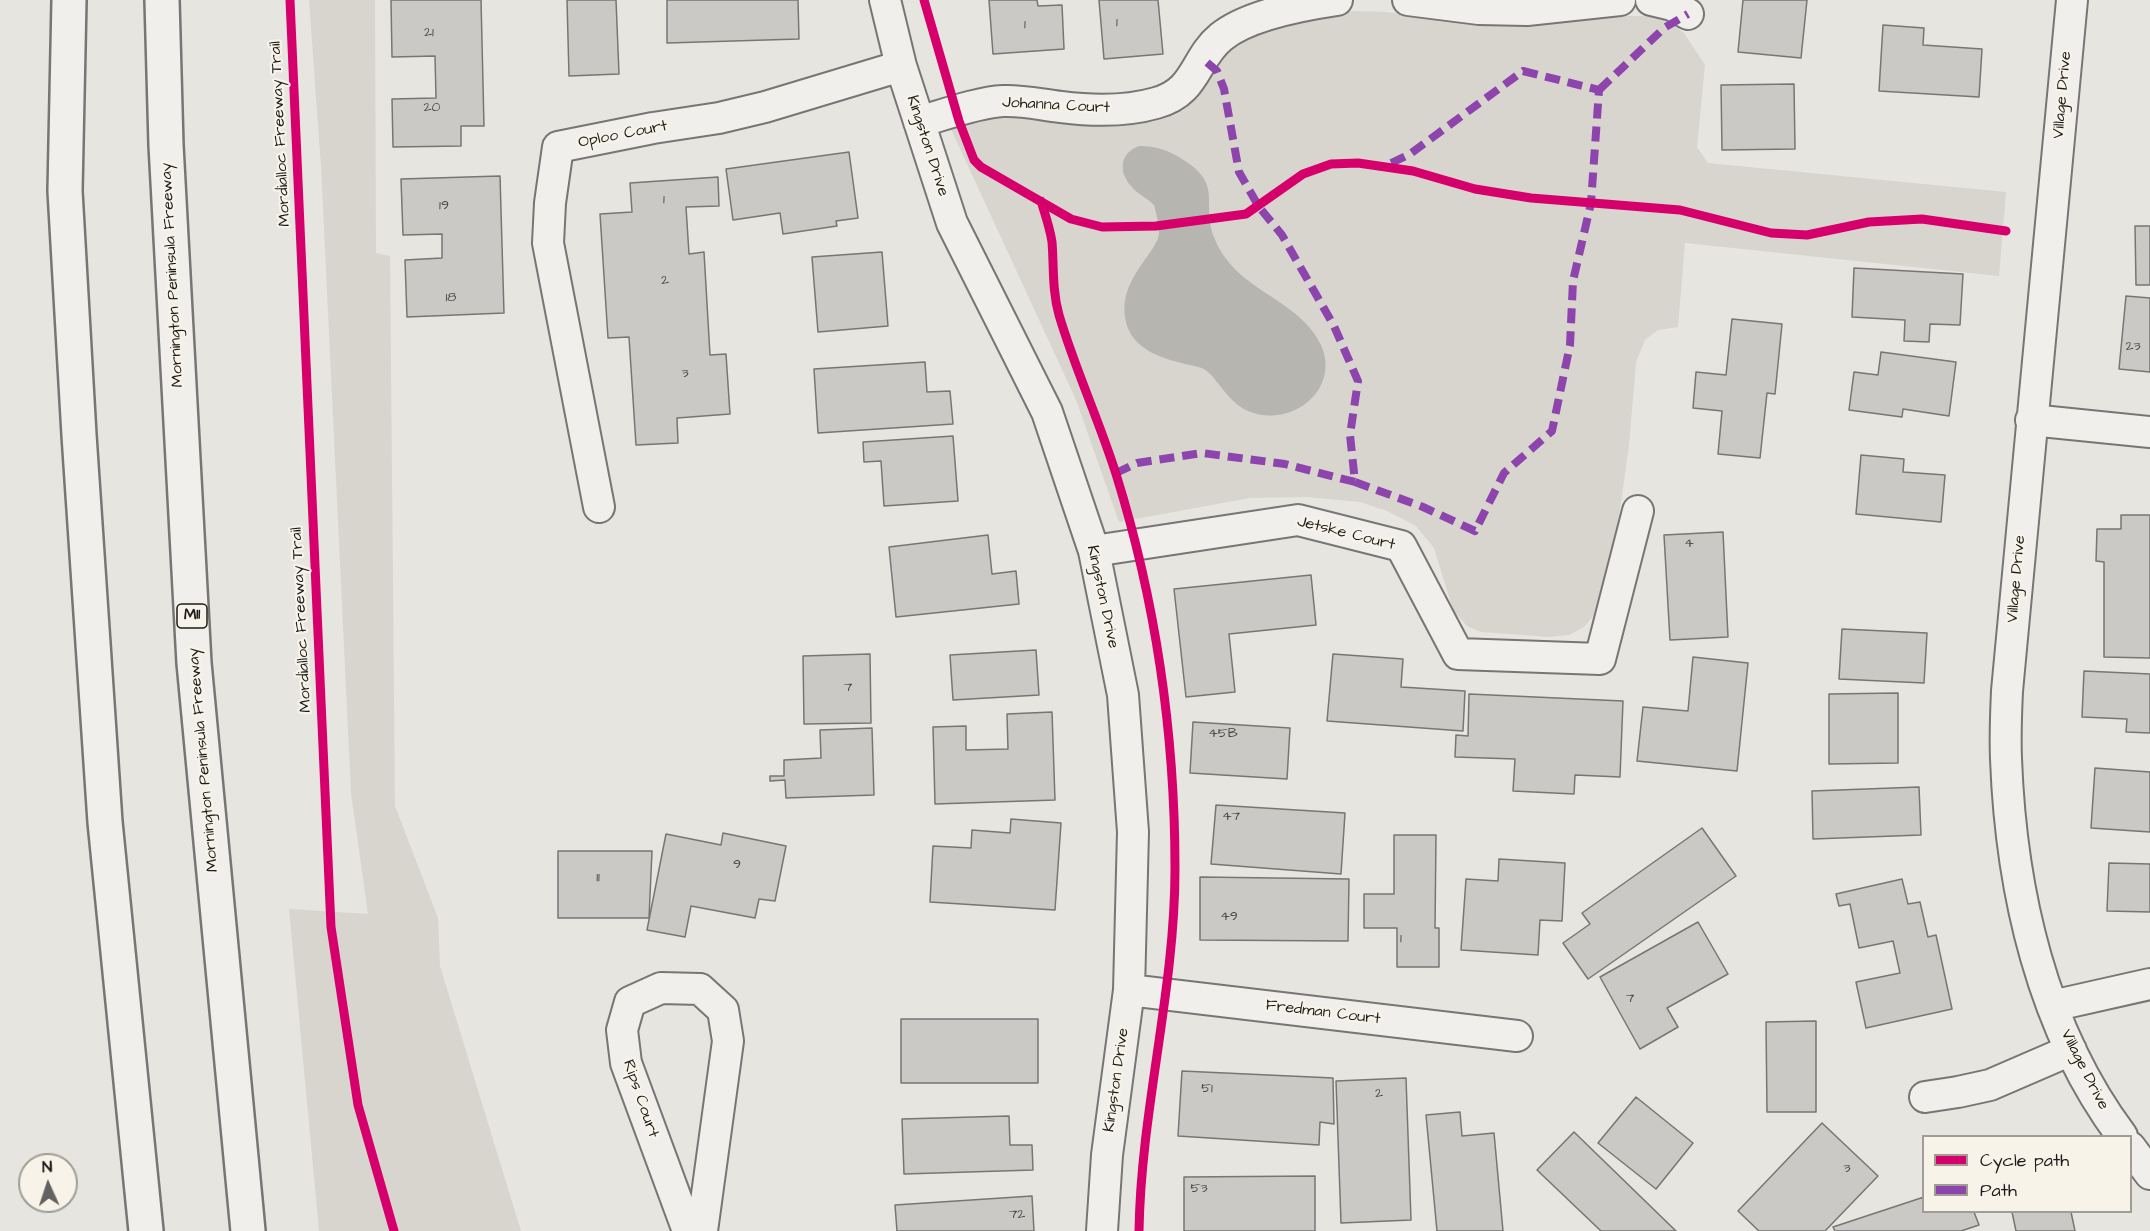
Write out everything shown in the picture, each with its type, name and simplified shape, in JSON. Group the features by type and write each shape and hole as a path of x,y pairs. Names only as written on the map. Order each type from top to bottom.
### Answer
{"highway":[{"path":"46,0 65,191 105,822 146,1231"},
{"path":"65,191 69,0"},
{"name":"Mornington Peninsula Freeway","path":"162,0 166,145 194,663 249,1231"}],"street":[{"name":"Kingston Drive","path":"885,0 901,66 952,224 1047,412 1094,551 1124,706 1134,832 1129,990 1107,1155 1102,1231"},
{"name":"Johanna Court","path":"919,122 1000,101 1023,101 1096,110 1131,109 1159,103 1177,94 1192,80 1203,59 1220,38 1236,27 1261,18 1337,0"},
{"path":"1408,0 1479,9 1527,10 1620,0"},
{"path":"1651,0 1672,5 1688,14"},
{"name":"Village Drive","path":"2072,0 2007,691 2006,758 2010,822 2019,886 2033,951 2052,1006 2071,1050 2088,1083 2121,1135"},
{"name":"Oploo Court","path":"599,507 548,243 550,203 558,147 742,113 901,66"},
{"path":"2031,420 2150,432"},
{"name":"Jetske Court","path":"1094,551 1298,520 1401,546 1458,654 1600,659 1638,511"},
{"path":"2052,1006 2150,984"},
{"name":"Rips Court","path":"688,1231 626,1063 622,1030 630,1002 660,988 700,989 723,1010 728,1041 702,1231"},
{"name":"Fredman Court","path":"1129,990 1517,1036"},
{"path":"1925,1096 1990,1085 2071,1050"},
{"path":"2132,1150 2150,1173"}],"shaded area":[{"path":"309,0 375,0 376,253 390,256 395,806 438,918 440,966 521,1231 319,1231 289,909 368,914 351,793 321,166"},
{"path":"1354,11 1530,24 1628,16 1649,16 1667,21 1684,33 1705,65 1697,147 1708,163 2006,192 1999,276 1685,243 1678,327 1658,330 1645,340 1636,362 1629,446 1609,586 1599,609 1584,627 1569,635 1549,637 1481,632 1467,626 1453,610 1434,548 1416,526 1387,511 1360,502 1307,497 1250,498 1119,522 1076,400 950,127 986,118 1013,115 1096,125 1138,124 1164,119 1184,110 1191,104 1216,63 1232,46 1247,38 1284,26"},
{"path":"1139,146 1167,151 1195,168 1207,186 1214,237 1225,257 1240,274 1296,314 1314,333 1321,345 1325,361 1324,377 1318,390 1308,402 1280,415 1264,415 1248,411 1233,401 1207,371 1166,359 1141,346 1134,339 1129,331 1124,311 1127,291 1155,244 1159,232 1154,205 1133,189 1124,174 1125,158 1128,153"}],"building":[{"path":"391,0 481,0 484,126 461,126 461,146 393,147 392,99 436,98 435,56 392,57"},
{"path":"567,0 616,0 619,74 569,76"},
{"path":"667,0 798,0 799,39 667,43"},
{"path":"989,0 1037,0 1038,6 1062,5 1064,49 993,54"},
{"path":"1099,0 1158,0 1163,54 1104,59"},
{"path":"1743,0 1807,0 1801,58 1738,52"},
{"path":"1883,25 1924,28 1923,45 1982,49 1979,97 1879,91"},
{"path":"1794,84 1795,149 1722,150 1721,85"},
{"path":"849,152 858,218 836,221 837,226 783,234 780,213 733,220 726,169"},
{"path":"500,176 504,313 407,317 405,260 442,258 442,234 403,235 401,179"},
{"path":"718,177 719,206 686,207 689,254 704,252 710,355 726,354 730,414 677,418 678,443 636,445 629,337 608,338 600,214 632,212 630,183"},
{"path":"2135,226 2150,226 2150,285 2136,285"},
{"path":"882,252 888,326 818,332 812,257"},
{"path":"1854,268 1963,274 1960,325 1930,324 1929,342 1904,341 1905,320 1852,317"},
{"path":"2126,296 2150,298 2150,372 2119,369"},
{"path":"1732,319 1782,324 1775,394 1767,393 1760,458 1718,454 1722,411 1693,408 1696,372 1726,375"},
{"path":"1881,352 1956,362 1949,416 1903,409 1902,417 1849,410 1854,372 1878,375"},
{"path":"925,362 927,392 950,391 953,424 818,433 814,369"},
{"path":"953,436 958,501 884,506 881,461 864,462 863,442"},
{"path":"1861,455 1904,459 1903,472 1945,475 1941,522 1856,514"},
{"path":"2121,515 2150,515 2150,658 2104,657 2104,562 2096,561 2097,529 2121,529"},
{"path":"1723,532 1728,637 1670,640 1664,535"},
{"path":"988,535 992,574 1016,571 1019,604 896,617 889,547"},
{"path":"1311,575 1316,625 1229,634 1235,692 1186,697 1174,589"},
{"path":"1842,629 1927,633 1924,683 1839,679"},
{"path":"1036,650 1039,695 953,700 950,655"},
{"path":"870,654 871,723 804,724 803,656"},
{"path":"1333,654 1403,659 1401,687 1465,691 1463,731 1327,721"},
{"path":"1693,657 1748,663 1737,771 1637,761 1643,707 1688,711"},
{"path":"2084,671 2150,674 2150,733 2126,732 2127,719 2082,717"},
{"path":"1898,693 1898,763 1829,764 1829,694"},
{"path":"1469,694 1623,701 1620,777 1575,775 1574,794 1513,791 1515,759 1455,757 1456,735 1468,736"},
{"path":"1052,712 1055,800 935,804 933,727 966,726 966,750 1008,749 1007,714"},
{"path":"1193,722 1290,728 1287,779 1190,773"},
{"path":"872,728 874,795 786,798 785,780 770,781 770,776 784,776 784,760 821,758 820,730"},
{"path":"2095,768 2150,772 2150,832 2091,828"},
{"path":"1919,787 1921,835 1813,839 1812,791"},
{"path":"1216,805 1345,813 1341,874 1211,864"},
{"path":"1011,819 1061,823 1055,910 930,902 933,846 971,848 972,830 1010,833"},
{"path":"1702,828 1736,876 1588,979 1563,943 1590,924 1582,913"},
{"path":"723,833 786,846 775,901 759,899 755,918 691,906 685,937 647,930 666,834 721,845"},
{"path":"1394,835 1436,835 1435,928 1439,928 1439,967 1397,967 1397,928 1364,928 1364,894 1394,894"},
{"path":"558,851 652,851 649,918 558,918"},
{"path":"1499,859 1565,863 1562,921 1540,920 1538,955 1461,950 1466,879 1498,881"},
{"path":"2109,863 2150,864 2150,912 2107,911"},
{"path":"1200,877 1349,879 1348,941 1200,940"},
{"path":"1902,879 1908,904 1920,902 1928,937 1936,935 1952,1009 1866,1028 1856,982 1900,973 1893,941 1859,948 1850,904 1839,906 1836,894"},
{"path":"1698,922 1728,974 1667,1008 1678,1027 1640,1049 1600,977"},
{"path":"901,1019 1038,1019 1038,1083 901,1083"},
{"path":"1816,1021 1816,1112 1767,1112 1766,1022"},
{"path":"1182,1071 1333,1078 1334,1124 1320,1122 1319,1145 1178,1136"},
{"path":"1406,1078 1411,1220 1341,1223 1336,1081"},
{"path":"1636,1097 1693,1143 1656,1189 1598,1143"},
{"path":"1460,1112 1462,1136 1494,1133 1503,1231 1437,1231 1426,1115"},
{"path":"1009,1116 1010,1145 1032,1145 1033,1170 904,1174 902,1119"},
{"path":"1822,1123 1878,1176 1825,1231 1759,1231 1738,1211"},
{"path":"1574,1132 1676,1231 1601,1231 1537,1170"},
{"path":"1315,1176 1315,1231 1184,1231 1184,1177"},
{"path":"1032,1196 1034,1231 897,1231 895,1205"},
{"path":"1922,1198 1922,1213 1974,1213 1979,1225 1961,1231 1835,1231 1833,1227"},
{"path":"2012,1213 2071,1213 2075,1231 2016,1231"}],"marked path":[{"path":"1599,90 1664,28 1688,14"},
{"path":"1116,473 1137,463 1202,453 1285,464 1355,482 1350,435 1358,381 1334,326 1282,235 1259,207 1239,172 1224,89 1217,71 1203,59"},
{"path":"1355,482 1423,507 1475,531 1504,473 1552,431 1570,345 1573,281 1591,203 1599,90 1523,71 1410,154 1385,166"}],"cycle path":[{"name":"Mordialloc Freeway Trail","path":"290,0 331,927 358,1105 394,1231"},
{"path":"924,0 959,121 974,160 981,167 1071,219 1102,227 1156,226 1246,214 1303,174 1331,164 1358,163 1413,171 1475,189 1531,198 1680,210 1771,233 1807,235 1869,222 1922,219 2006,231"},
{"path":"1041,201 1052,242 1054,288 1059,315 1116,474 1142,571 1167,719 1174,819 1174,915 1145,1140 1139,1231"}]}
